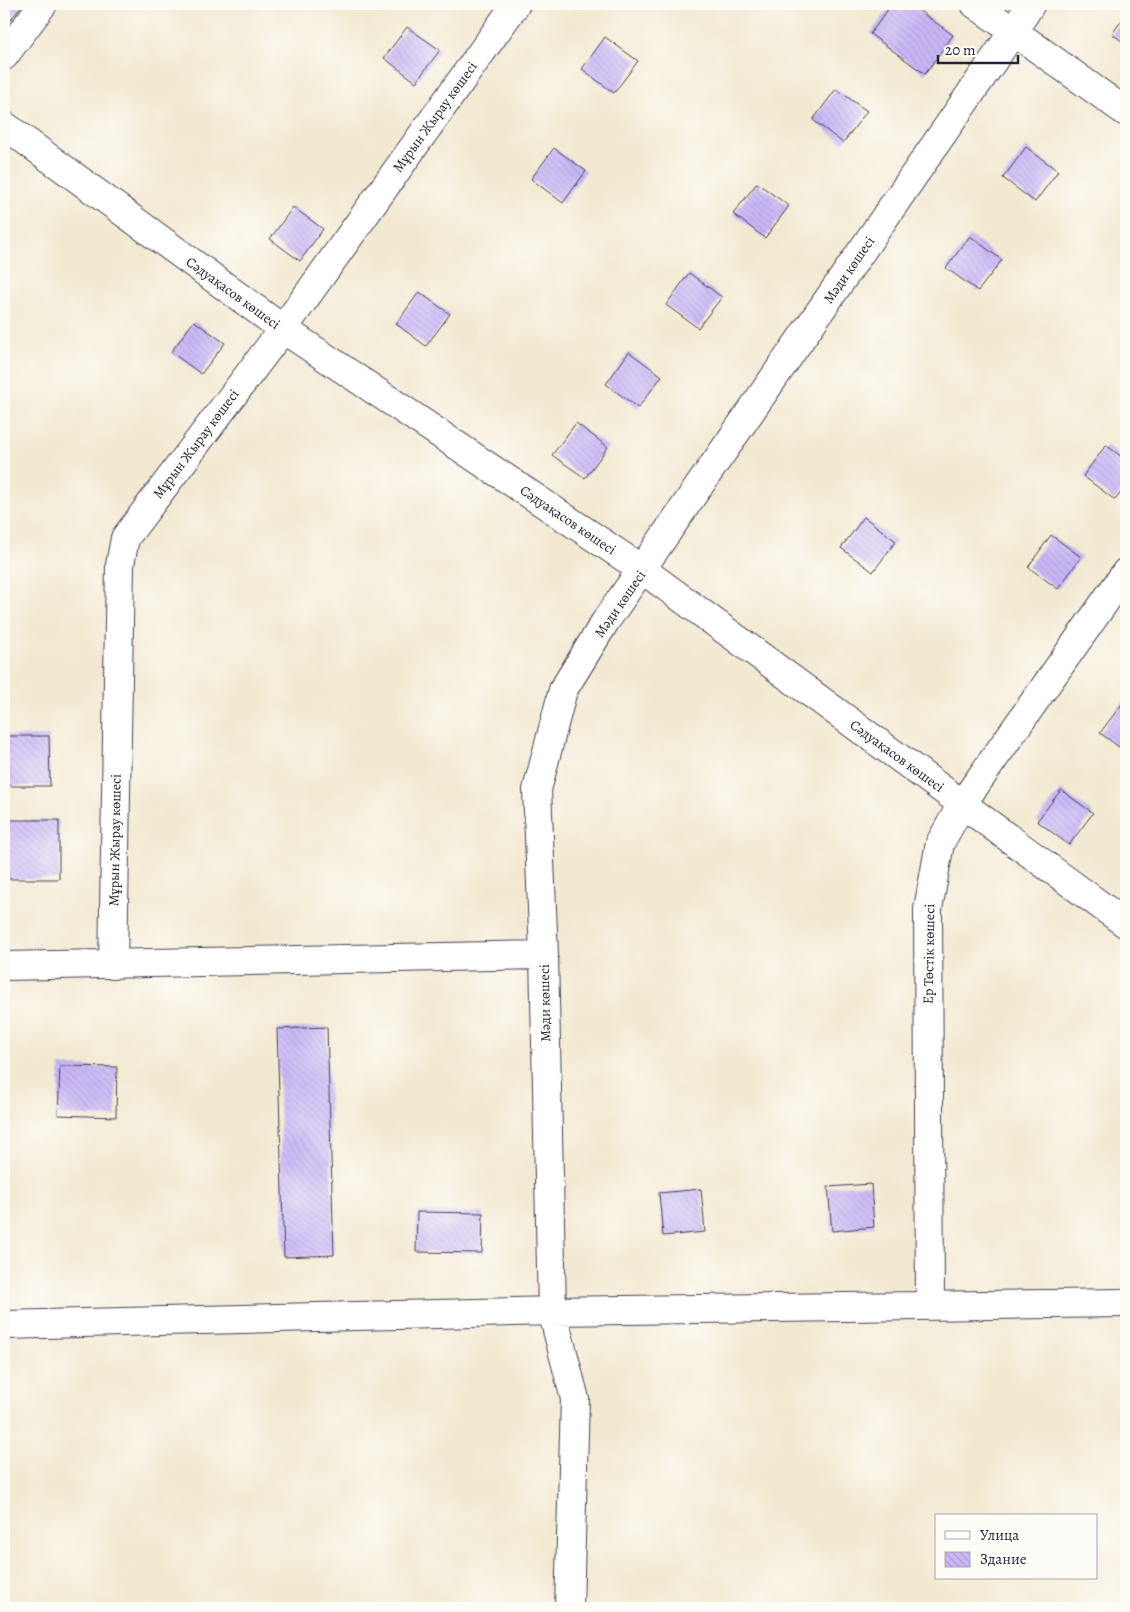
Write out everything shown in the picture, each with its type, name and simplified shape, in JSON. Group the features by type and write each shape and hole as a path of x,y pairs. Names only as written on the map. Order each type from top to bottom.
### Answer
{"street":[{"path":"4,56 43,4"},
{"name":"Мұрын Жырау көшесі","path":"113,965 120,565 126,538 283,329 516,4"},
{"path":"975,4 1126,112"},
{"name":"Мәди көшесі","path":"569,1608 575,1399 552,1310 544,955 537,790 563,690 605,622 1031,4"},
{"name":"Сәдуақасов көшесі","path":"4,125 283,329 642,570 1126,924"},
{"name":"Ер Төстік көшесі","path":"930,1305 928,910 940,843 962,804 1126,572"},
{"path":"4,966 544,955"},
{"path":"4,1325 552,1310 1126,1303"}],"building":[{"path":"4,4 23,4 5,27 4,26"},
{"path":"892,4 910,4 953,35 925,74 870,34"},
{"path":"1126,14 1126,44 1112,34"},
{"path":"407,27 440,50 416,82 384,58"},
{"path":"605,37 638,61 614,93 582,69"},
{"path":"836,89 867,111 843,143 813,120"},
{"path":"1026,147 1058,171 1035,202 1003,178"},
{"path":"554,148 586,171 563,203 531,179"},
{"path":"757,183 789,206 765,238 733,214"},
{"path":"293,207 323,229 300,261 270,239"},
{"path":"970,236 1002,260 978,291 946,268"},
{"path":"689,273 722,297 698,328 666,305"},
{"path":"419,292 450,314 426,346 396,324"},
{"path":"194,321 225,343 201,374 171,352"},
{"path":"629,352 662,376 638,408 606,384"},
{"path":"576,423 608,447 585,478 552,455"},
{"path":"1106,445 1126,460 1126,486 1115,500 1083,476"},
{"path":"864,517 896,541 873,572 841,548"},
{"path":"1051,535 1081,557 1058,589 1028,567"},
{"path":"1124,701 1126,703 1126,752 1100,733"},
{"path":"4,736 49,736 50,786 4,786"},
{"path":"1061,790 1093,813 1069,845 1037,821"},
{"path":"9,820 59,820 59,879 8,879"},
{"path":"327,1027 334,1255 284,1257 277,1029"},
{"path":"60,1066 117,1067 116,1117 58,1115"},
{"path":"871,1184 874,1227 832,1231 828,1187"},
{"path":"701,1189 705,1232 663,1236 659,1193"},
{"path":"417,1212 483,1213 482,1253 416,1252"}]}
